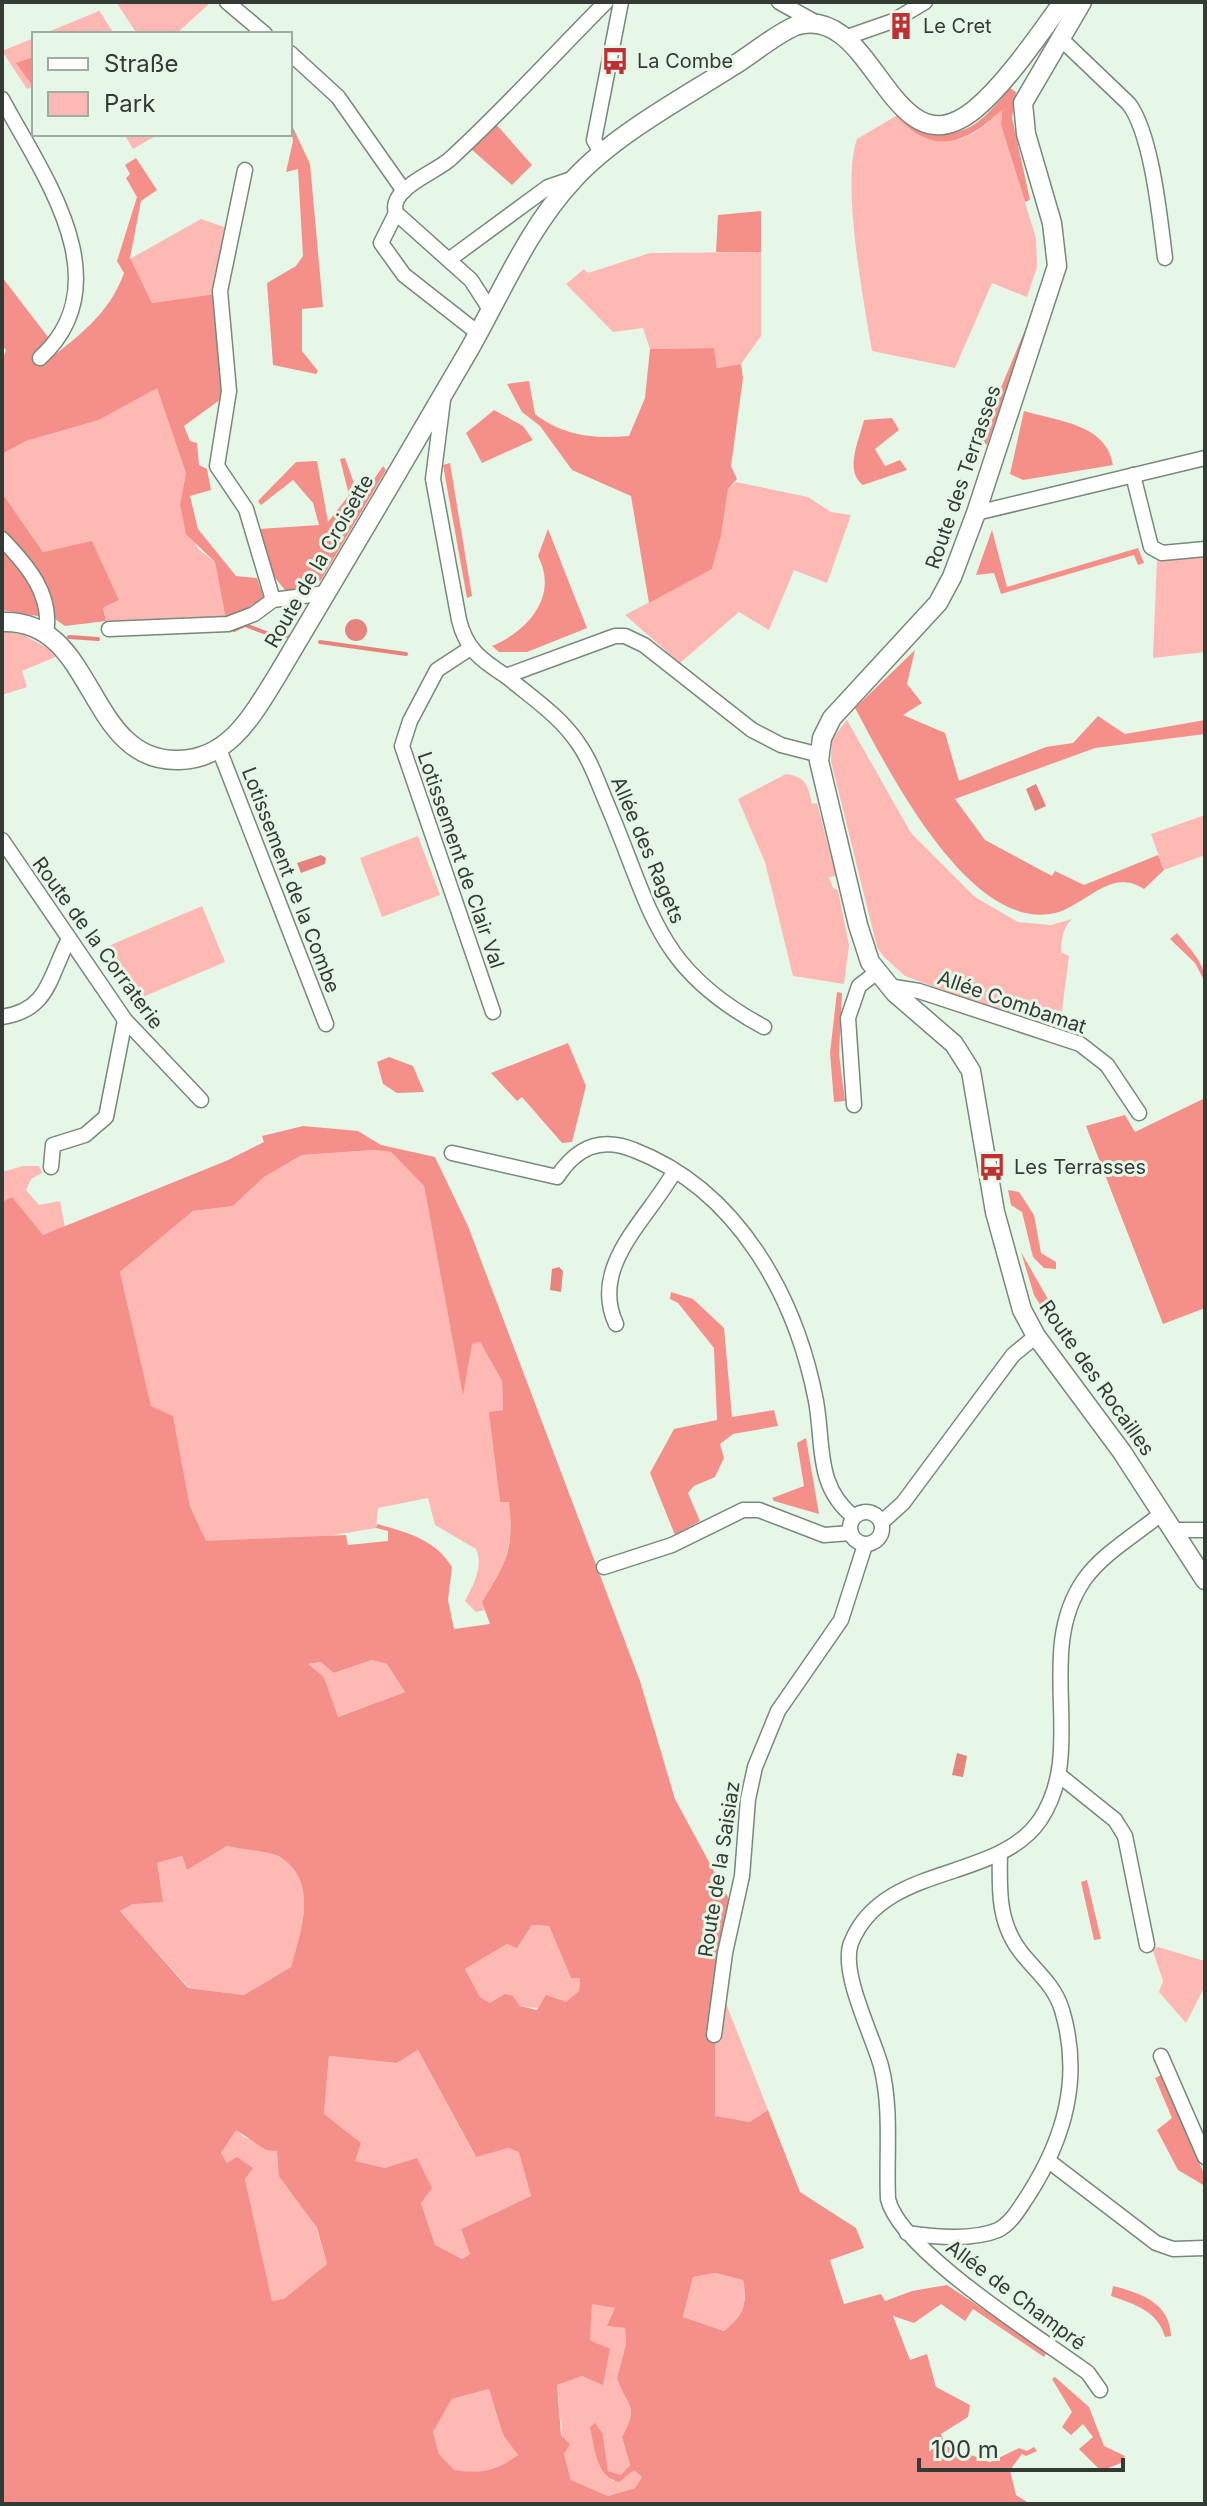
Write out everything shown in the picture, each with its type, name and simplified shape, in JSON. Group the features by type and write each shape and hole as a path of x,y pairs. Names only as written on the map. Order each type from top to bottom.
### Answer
{"street":[{"path":"227,2 263,32"},
{"path":"478,333 396,267 381,238 396,213 396,202 404,191 447,162 606,2"},
{"path":"602,155 594,140 621,2"},
{"path":"779,2 815,22 828,24 850,36 905,109 927,121 951,122 981,104 1063,2"},
{"path":"850,36 893,21 925,2"},
{"name":"Route des Terrasses","path":"820,755 825,731 832,718 943,594 976,513 1055,276 1054,234 1029,150 1023,109 1028,91 1082,2"},
{"name":"Route de la Croisette","path":"219,749 233,739 259,704 444,392 489,308 550,208 574,178 602,155 777,37 797,25 815,22"},
{"path":"1060,38 1129,104 1136,116 1155,187 1165,258"},
{"path":"292,55 338,97 404,191"},
{"path":"2,99 60,207 75,251 75,284 70,311 53,343 40,358"},
{"path":"245,170 220,291 229,391 217,466 220,475 246,509 273,600"},
{"path":"450,259 548,187 574,178"},
{"path":"396,213 471,280 489,308"},
{"path":"444,392 433,479 459,620 469,649"},
{"path":"976,513 1205,458"},
{"path":"1133,475 1151,547 1162,553 1205,549"},
{"path":"2,539 31,569 50,613 46,634"},
{"path":"109,629 228,624 254,614 273,600 326,593"},
{"path":"2,622 28,625 46,634 75,661 112,726 133,748 172,760 194,759 219,749"},
{"path":"506,676 604,639 625,636 644,645 752,730 781,745 820,755 862,940 883,980 859,986 848,1018 854,1105"},
{"name":"Allée des Ragets","path":"469,649 557,718 583,750 647,905 675,958 707,993 764,1027"},
{"name":"Lotissement de Clair Val","path":"469,649 437,670 405,731 402,746 493,1012"},
{"name":"Lotissement de la Combe","path":"219,749 326,1024"},
{"name":"Route de la Corraterie","path":"2,840 68,941 125,1020 201,1100"},
{"path":"2,1017 28,1010 39,1002 68,941"},
{"name":"Allée Combamat","path":"883,980 1080,1044 1107,1065 1139,1113"},
{"name":"Route des Rocailles","path":"883,980 954,1044 971,1071 1001,1235 1022,1310 1036,1336 1174,1530 1205,1580"},
{"path":"51,1167 53,1145 93,1130 108,1113 125,1020"},
{"path":"452,1153 557,1177 578,1152 608,1143 644,1154 709,1196 759,1253 779,1289 810,1375 826,1481 836,1501 854,1517"},
{"path":"616,1324 608,1293 611,1270 674,1172"},
{"path":"854,1517 851,1533 855,1540 865,1545 880,1538 882,1522 903,1503 1013,1355 1036,1336"},
{"path":"604,1567 672,1545 743,1510 759,1510 824,1535 851,1533"},
{"path":"854,1517 869,1512 882,1522"},
{"path":"907,2233 966,2235 997,2230 1016,2213 1050,2162 1072,2087 1071,2049 1054,1991 1017,1947 1005,1926 999,1891 1000,1853 1023,1838 1039,1820 1059,1775 1060,1654 1072,1602 1098,1564 1162,1513"},
{"path":"1174,1530 1205,1530"},
{"name":"Route de la Saisiaz","path":"714,2035 725,1953 742,1876 748,1799 755,1767 778,1711 837,1629 865,1545"},
{"path":"1059,1775 1115,1820 1125,1836 1147,1945"},
{"name":"Allée de Champré","path":"1000,1853 951,1869 893,1896 873,1911 850,1947 861,2010 884,2081 888,2199 894,2216 907,2233 947,2269 1088,2373 1100,2390"},
{"path":"1161,2056 1205,2157"},
{"path":"1050,2162 1156,2243 1173,2249 1205,2248"}],"green space":[{"path":"116,2 211,2 178,32 136,32"},
{"path":"99,11 113,32 48,32"},
{"path":"32,39 32,87 27,89 2,51"},
{"path":"1002,109 1001,125 1036,238 1037,267 1027,297 992,283 955,368 872,351 853,213 851,184 857,139 896,116 924,137 950,141 976,131"},
{"path":"125,136 156,136 133,149"},
{"path":"201,219 230,229 215,294 152,303 130,259"},
{"path":"761,252 761,336 741,364 717,368 713,348 650,349 643,328 613,332 566,284 584,269 588,273 650,253"},
{"path":"157,387 186,473 180,504 198,549 215,562 226,620 106,621 103,608 119,600 92,542 43,552 2,493 2,454 26,441 99,420"},
{"path":"736,482 808,497 831,512 851,515 827,583 794,570 769,630 739,612 680,663 625,615 712,569 728,489"},
{"path":"1205,557 1205,652 1153,658 1157,560"},
{"path":"2,631 22,634 60,655 22,671 27,687 2,695"},
{"path":"847,720 911,833 975,897 1018,922 1051,925 1072,919 1064,930 1062,942 1061,952 1069,956 1060,1026 983,1005 905,976 877,947 831,761 832,739"},
{"path":"786,774 802,780 812,804 817,803 836,876 829,877 833,888 838,890 849,945 844,984 793,976 765,862 738,799"},
{"path":"1205,815 1205,855 1164,870 1151,834"},
{"path":"418,836 440,895 382,917 360,858"},
{"path":"202,906 225,962 138,999 106,947"},
{"path":"374,1150 391,1152 424,1186 463,1392 471,1344 480,1342 502,1381 503,1410 490,1412 500,1502 509,1502 510,1532 502,1565 482,1602 485,1610 476,1612 465,1601 478,1569 476,1549 435,1525 428,1498 378,1508 376,1528 328,1536 207,1581 202,1532 190,1506 173,1417 151,1407 120,1272 193,1211 233,1206 264,1177 302,1155"},
{"path":"23,1166 39,1166 42,1173 31,1179 26,1190 39,1205 60,1201 65,1228 43,1235 12,1198 2,1202 2,1172"},
{"path":"372,1660 387,1664 405,1692 337,1717 324,1677 307,1664 322,1662 335,1673"},
{"path":"227,1846 264,1852 283,1859 301,1882 304,1896 302,1925 291,1967 244,1995 189,1988 120,1911 133,1904 157,1863 182,1856 187,1870"},
{"path":"532,1925 549,1926 571,1978 580,1978 579,1991 567,2002 552,2007 520,2006 513,1996 491,2004 480,1997 465,1969 507,1944 517,1947"},
{"path":"1158,1947 1205,1961 1205,1986 1186,2023 1159,1992 1163,1981 1152,1948"},
{"path":"725,2001 768,2110 751,2122 715,2117 714,2035"},
{"path":"418,2050 475,2156 508,2148 520,2152 531,2196 461,2229 470,2254 462,2259 435,2246 421,2203 385,2168 354,2161 324,2114 329,2056 397,2063"},
{"path":"236,2129 244,2137 277,2151 280,2176 316,2227 327,2264 285,2299 272,2302 245,2179 221,2153"},
{"path":"715,2273 743,2280 745,2296 742,2309 724,2331 683,2317 693,2277"},
{"path":"592,2303 616,2308 608,2326 625,2328 626,2344 617,2378 631,2412 622,2437 630,2465 621,2476 608,2471 603,2434 599,2465 613,2481 634,2469 642,2477 635,2488 608,2496 571,2480 564,2454 557,2384 582,2376 602,2384 600,2344 589,2340"},
{"path":"489,2389 503,2435 518,2455 488,2470 454,2471 439,2454 433,2432 452,2399"}],"shaded area":[{"path":"32,58 32,85 16,63"},
{"path":"1010,88 1016,92 1012,118 1030,200 1025,202 1001,125 1002,110 975,131 950,141 924,137 896,116 934,131 961,131 985,116"},
{"path":"496,124 532,165 512,185 471,149"},
{"path":"292,125 310,164 323,307 302,309 302,351 318,371 316,374 273,365 267,283 296,266 303,256 298,169 286,172 293,141"},
{"path":"136,158 157,190 141,201 130,258 152,303 215,294 222,365 221,399 184,426 190,441 197,443 199,465 207,469 211,490 190,496 198,529 236,576 257,578 264,598 226,620 215,562 186,534 180,504 186,473 157,388 99,420 26,441 2,454 2,361 6,350 2,346 2,277 48,337 43,364 91,324 118,288 124,273 117,261 137,197 126,178 130,174 125,165"},
{"path":"761,211 761,252 716,252 718,215"},
{"path":"1035,306 987,445 976,436 1000,390"},
{"path":"714,348 717,368 741,364 743,378 731,466 737,479 728,489 712,569 649,603 631,496 572,470 540,426 522,412 507,384 529,381 535,414 557,427 591,436 629,436 645,398 650,349"},
{"path":"494,410 523,426 533,440 482,463 466,433"},
{"path":"1024,411 1079,426 1091,433 1109,451 1113,465 1023,480 1010,474"},
{"path":"892,418 899,430 875,449 885,466 900,460 907,470 863,485 854,472 854,464 864,420"},
{"path":"345,458 360,500 383,466 386,470 321,580 301,593 285,590 271,573 259,529 319,525 313,503 293,480 261,505 258,501 296,462 317,461 328,522 349,495 340,459"},
{"path":"450,463 472,596 467,598 443,465"},
{"path":"2,493 43,552 92,541 119,600 103,608 106,621 65,626 55,619 2,610"},
{"path":"548,529 587,628 527,652 499,652 492,646 528,621 542,598 544,571 538,556"},
{"path":"992,530 1007,587 1138,548 1144,563 1138,565 1134,555 1001,594 994,573 976,575"},
{"path":"356,619 367,630 356,641 345,630"},
{"path":"915,650 907,684 922,703 903,715 945,733 959,781 1046,747 1073,743 1098,716 1125,734 1205,720 1205,734 1095,748 955,799 985,840 1052,876 1055,871 1084,885 1158,855 1164,870 1144,889 1120,882 1055,913 1023,912 992,898 962,872 910,804 855,708"},
{"path":"1036,784 1046,806 1035,811 1026,789"},
{"path":"321,855 326,858 325,864 301,873 297,863"},
{"path":"1177,933 1199,962 1205,982 1195,963 1170,939"},
{"path":"837,992 842,993 839,1054 845,1101 834,1102 830,1053"},
{"path":"568,1043 586,1086 572,1142 562,1143 522,1097 517,1101 491,1073"},
{"path":"389,1057 413,1066 424,1092 397,1093 383,1084 377,1062"},
{"path":"1205,1098 1205,1308 1163,1324 1086,1126 1125,1115 1135,1132"},
{"path":"303,1126 358,1131 381,1145 435,1157 468,1226 640,1681 675,1799 729,1899 715,2005 715,2116 750,2122 768,2110 800,2192 856,2228 864,2248 830,2260 844,2304 881,2294 885,2301 912,2291 947,2285 1047,2352 1044,2357 973,2309 965,2321 941,2304 914,2323 893,2316 910,2360 927,2354 936,2387 970,2405 968,2417 941,2434 946,2446 990,2462 1019,2448 1027,2451 1034,2447 1037,2451 1026,2456 1022,2454 1010,2470 1016,2495 1030,2504 2,2504 2,1202 12,1197 43,1235 226,1161 264,1142 262,1136","holes":["374,1150 391,1152 424,1186 463,1395 472,1344 480,1342 502,1381 503,1410 489,1412 500,1502 509,1502 510,1532 507,1555 482,1602 490,1624 454,1629 448,1600 452,1567 428,1543 388,1527 377,1524 376,1528 388,1531 388,1541 348,1545 346,1535 206,1541 190,1506 173,1416 151,1406 120,1272 193,1211 233,1206 264,1177 302,1155","372,1660 387,1664 405,1692 338,1717 324,1677 308,1664 321,1662 334,1673","227,1846 271,1854 283,1859 294,1870 301,1882 304,1910 291,1967 244,1995 188,1988 120,1911 133,1904 163,1902 157,1863 182,1856 187,1870","532,1925 549,1926 571,1978 580,1978 579,1991 566,2002 546,1995 537,2010 520,2006 513,1996 505,1994 490,2003 480,1997 465,1969 507,1944 517,1948","418,2050 476,2157 508,2148 519,2152 531,2196 461,2229 470,2254 462,2259 435,2245 421,2203 432,2188 417,2158 385,2168 355,2161 361,2143 324,2114 329,2056 397,2063","236,2130 266,2150 277,2151 279,2176 317,2228 327,2264 284,2299 272,2301 245,2179 253,2168 237,2157 227,2163 221,2153","715,2273 743,2280 745,2296 742,2309 724,2331 683,2317 693,2277","592,2304 615,2308 607,2326 625,2328 626,2344 617,2378 631,2412 622,2437 630,2465 621,2475 608,2471 603,2434 595,2423 590,2427 597,2460 611,2479 619,2482 634,2470 642,2477 635,2488 608,2496 571,2480 564,2454 570,2444 561,2435 557,2385 582,2376 603,2385 610,2349 590,2340","489,2389 503,2435 518,2455 495,2468 472,2472 454,2470 439,2454 433,2432 452,2399"]},
{"path":"1008,1190 1019,1192 1034,1215 1041,1253 1056,1262 1056,1269 1044,1268 1033,1257 1022,1212 1011,1205"},
{"path":"1021,1252 1064,1327 1057,1332 1034,1295"},
{"path":"559,1267 563,1271 561,1292 550,1290 552,1269"},
{"path":"671,1292 693,1299 724,1328 732,1417 774,1410 778,1426 733,1434 720,1444 724,1458 715,1477 694,1486 688,1493 700,1521 675,1535 650,1473 674,1429 717,1420 714,1348 678,1303 670,1299"},
{"path":"806,1438 819,1514 772,1498 804,1486 797,1443"},
{"path":"957,1753 967,1756 963,1777 952,1775"},
{"path":"1087,1880 1101,1939 1094,1940 1081,1882"},
{"path":"1161,2075 1205,2176 1205,2186 1178,2170 1157,2130 1172,2118 1155,2078"},
{"path":"1113,2286 1152,2301 1165,2315 1171,2336 1165,2337 1157,2321 1144,2310 1111,2296"},
{"path":"1055,2377 1089,2407 1104,2446 1125,2456 1121,2463 1101,2471 1079,2449 1093,2437 1083,2424 1071,2435 1062,2427 1072,2412 1052,2379"}],"waterway":[{"path":"234,630 245,625 269,634 287,636"},
{"path":"69,637 98,639"},
{"path":"320,642 406,654"}],"place":[{"name":"Le Cret","path":"901,26"},
{"name":"La Combe","path":"615,61"},
{"name":"Les Terrasses","path":"992,1167"}]}
